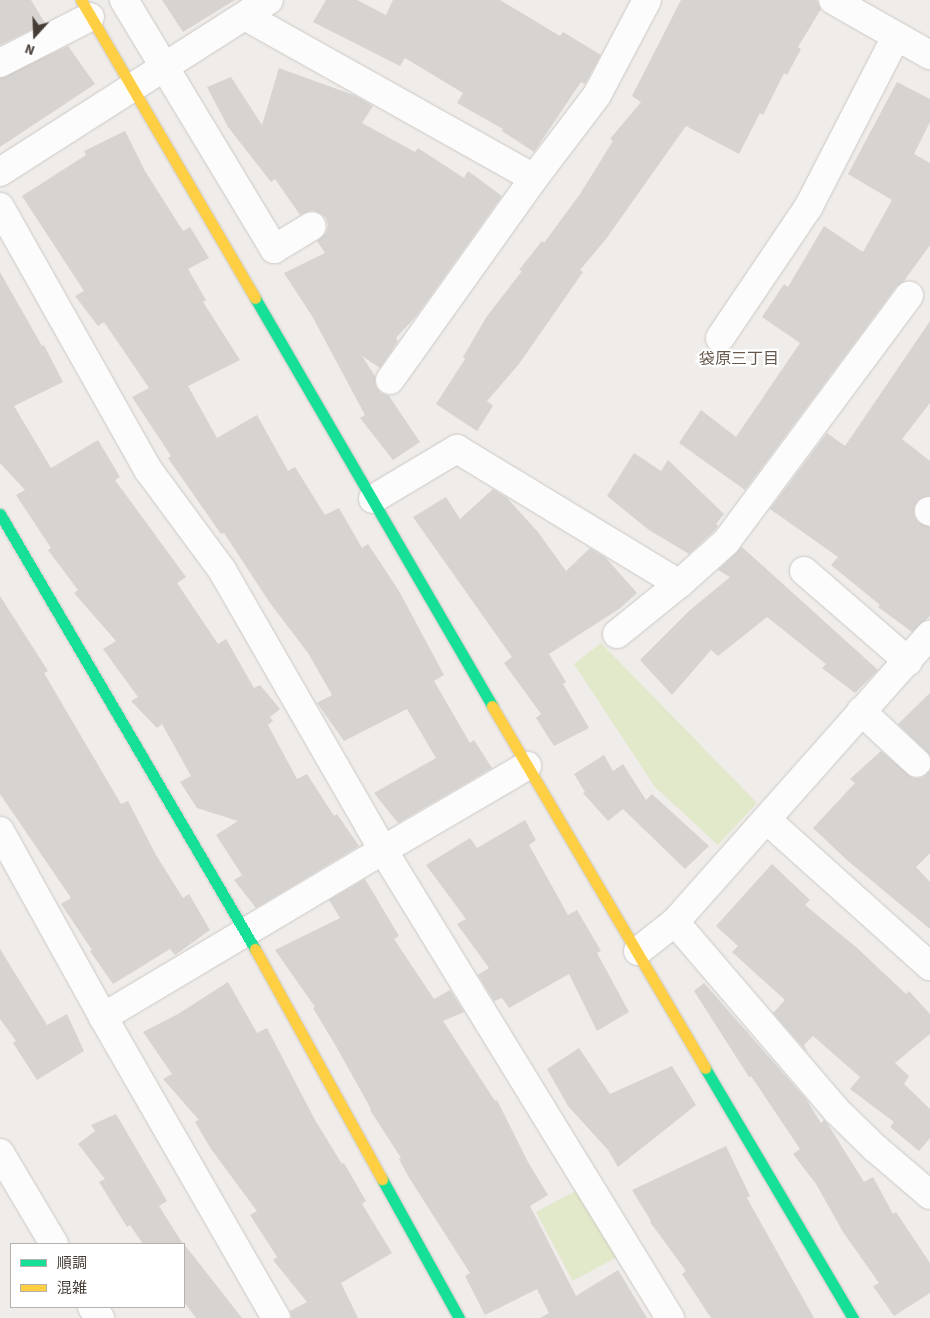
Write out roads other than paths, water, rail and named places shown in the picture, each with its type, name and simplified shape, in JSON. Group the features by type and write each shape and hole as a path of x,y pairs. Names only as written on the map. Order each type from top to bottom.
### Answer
{"street":[{"path":"124,0 274,248 312,226"},
{"path":"0,172 269,0"},
{"path":"390,380 534,178 597,95 647,0"},
{"path":"833,0 930,55"},
{"path":"0,63 86,8 527,766 638,951 853,1318"},
{"path":"244,16 534,178"},
{"path":"720,338 809,206 896,37"},
{"path":"0,207 150,471 222,570 383,850 670,1318"},
{"path":"617,634 679,584 726,542 909,296"},
{"path":"373,500 457,449 679,584"},
{"path":"0,514 246,932 459,1318"},
{"path":"804,570 908,661"},
{"path":"638,951 675,922 767,820 861,711 930,636"},
{"path":"861,711 916,763"},
{"path":"102,1017 527,766"},
{"path":"767,820 929,962"},
{"path":"0,831 102,1017 276,1318"},
{"path":"675,922 836,1110 875,1148 930,1195"},
{"path":"0,1153 53,1243"}],"district":[{"name":"袋原三丁目","path":"739,359"}]}
